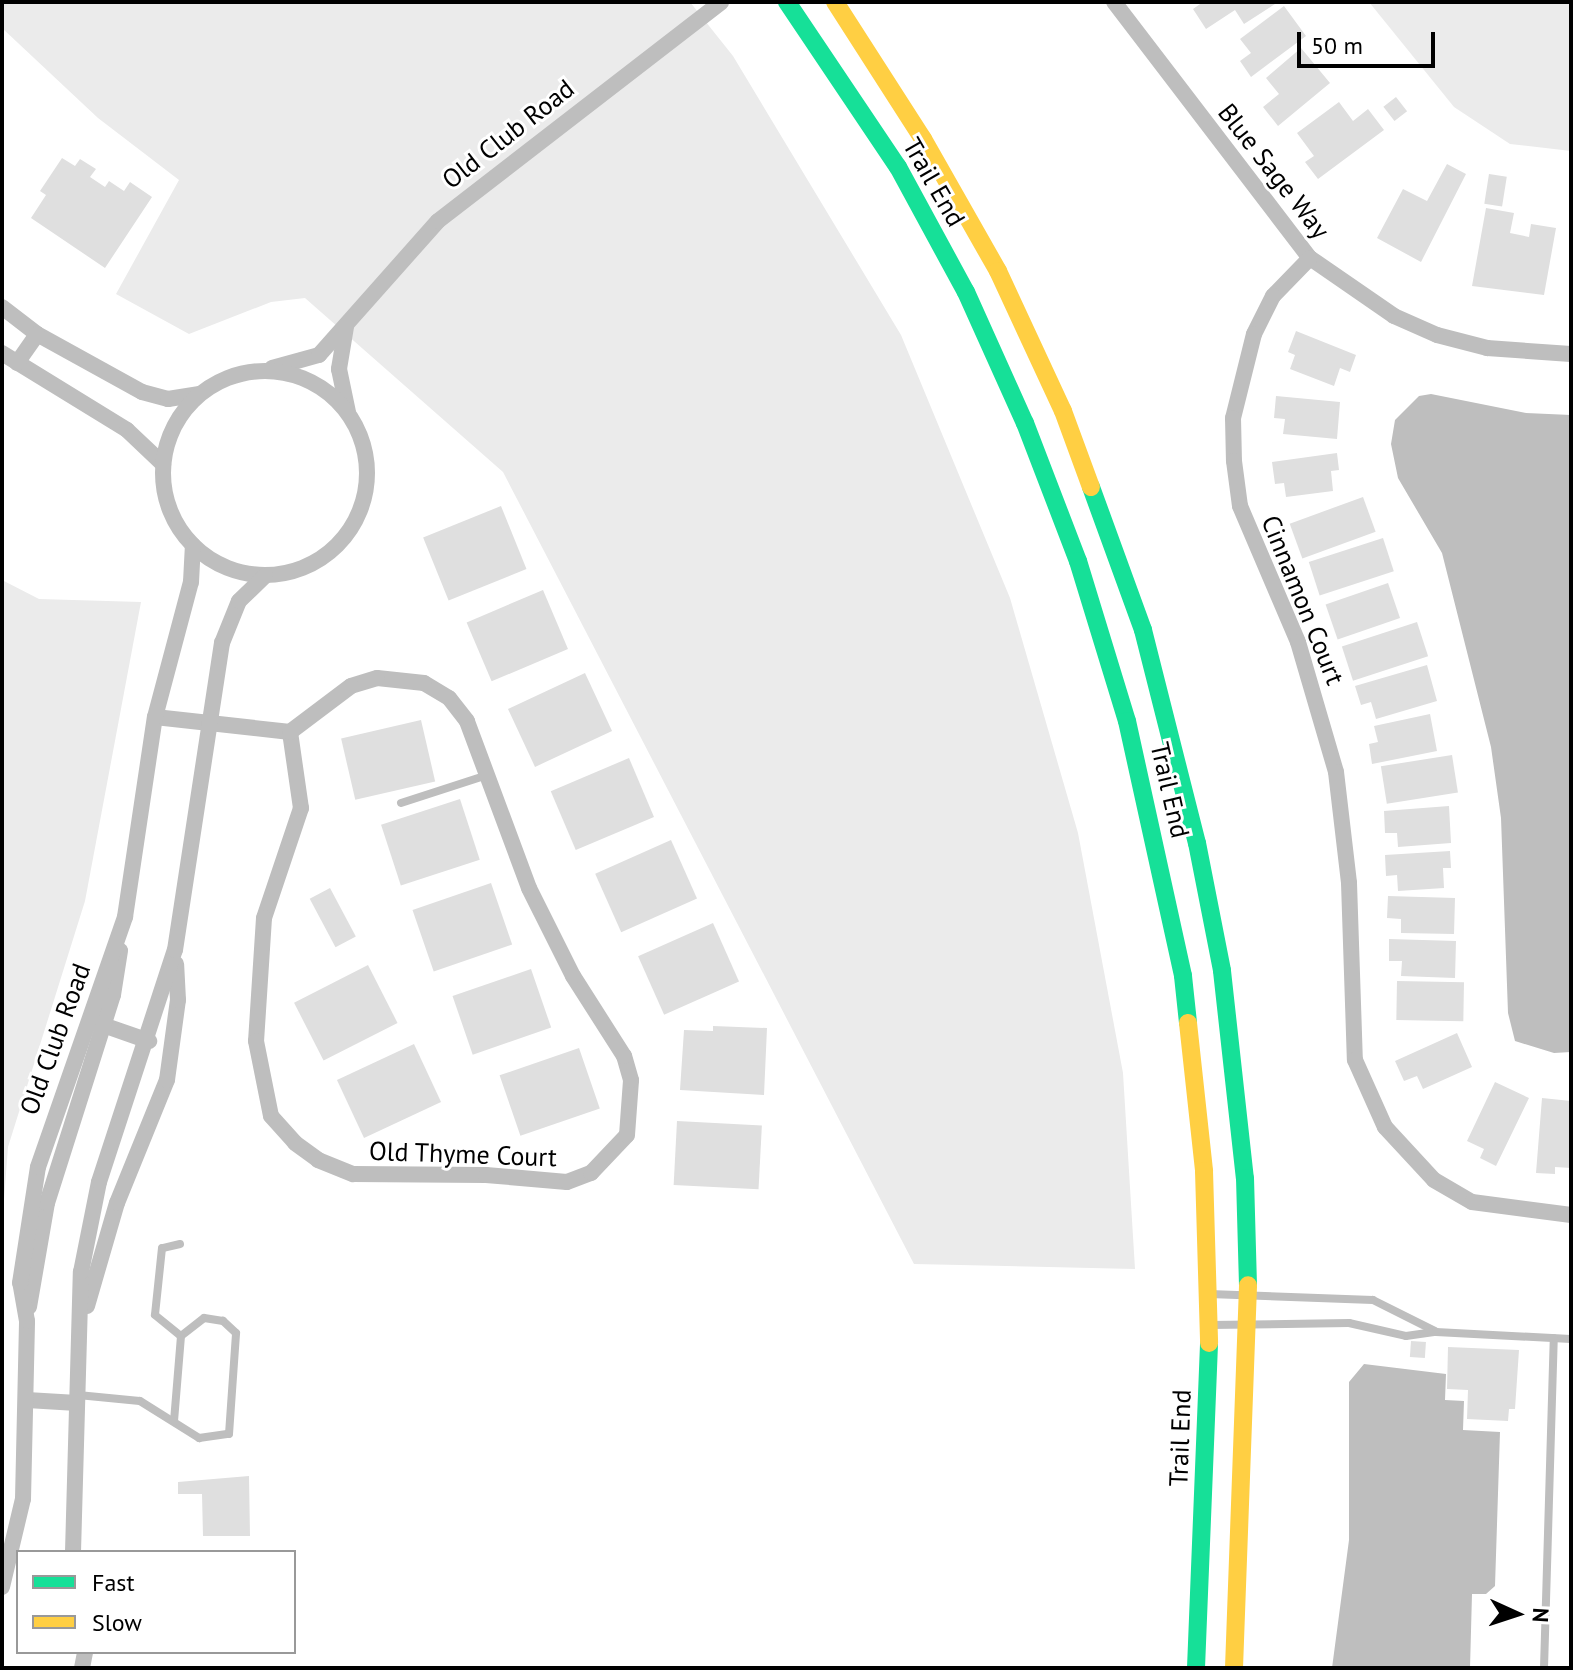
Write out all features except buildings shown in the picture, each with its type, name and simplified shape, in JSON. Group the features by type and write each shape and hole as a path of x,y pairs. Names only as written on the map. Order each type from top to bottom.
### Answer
{"street":[{"name":"Old Club Road","path":"261,370 319,355 438,221 721,2"},
{"name":"Trail End","path":"835,2 923,139 998,271 1063,411 1143,630 1197,843 1222,971 1241,1138 1250,1295 1234,1668"},
{"name":"Blue Sage Way","path":"1114,2 1310,258 1394,316 1437,335 1487,348 1571,354"},
{"name":"Trail End","path":"788,3 898,167 966,292 1025,423 1078,561 1127,721 1183,976 1204,1171 1210,1325 1196,1668"},
{"name":"Cinnamon Court","path":"1310,258 1273,296 1254,334 1233,418 1234,461 1240,506 1298,642 1336,772 1349,883 1355,1060 1367,1093 1408,1157 1472,1202 1571,1215"},
{"path":"2,307 37,334 142,392 168,399 200,394"},
{"path":"346,327 339,369 348,414 366,457 366,483 355,521 322,558 289,573 265,576 223,567 193,545 169,508 163,464 175,424 200,394 222,380 261,370 311,382 348,414"},
{"path":"17,363 37,334"},
{"path":"2,353 127,430 163,464"},
{"name":"Old Club Road","path":"2,1587 23,1499 27,1321 47,1203 103,1025 125,917 155,717 191,582 193,545"},
{"path":"73,1550 77,1399 83,1322 81,1272 99,1182 149,1041 175,950 207,724 222,643 239,601 265,576"},
{"name":"Old Thyme Court","path":"377,678 424,683 449,698 467,721 548,928 624,1056 633,1110 627,1135 591,1173 567,1182 486,1175 353,1174 318,1160 295,1143 271,1116 261,1082 256,981 264,918 301,808 290,732 351,686 377,678"},
{"path":"155,717 290,732"},
{"name":"Old Club Road","path":"27,1321 20,1283 38,1167 125,917"},
{"path":"83,1322 117,1203 167,1080 178,1000 175,950"},
{"path":"103,1025 149,1041"},
{"path":"27,1400 77,1399"}],"lane":[{"path":"401,803 487,775"},
{"path":"180,1244 162,1248 155,1315 181,1336"},
{"path":"1209,1294 1373,1300 1436,1332"},
{"path":"77,1399 140,1401 199,1438 229,1434 234,1419 236,1333 223,1321 204,1318 181,1336 174,1421"},
{"path":"1210,1325 1349,1323 1406,1336 1436,1332 1571,1339"},
{"path":"1544,1668 1554,1338"}],"shaded area":[{"path":"2,2 690,2 733,56 901,335 1010,598 1078,833 1123,1073 1135,1269 914,1264 503,472 305,298 271,302 189,334 116,294 179,180 98,118 2,28"},
{"path":"1369,2 1571,2 1571,151 1510,144 1454,107"},
{"path":"1431,394 1526,413 1571,415 1571,1052 1554,1053 1515,1041 1508,1013 1501,818 1491,747 1442,553 1398,478 1391,444 1395,420 1419,396"},
{"path":"2,580 39,599 141,602 85,901 8,1147 2,1226"},
{"path":"1364,1364 1446,1374 1445,1400 1464,1401 1463,1430 1500,1432 1495,1586 1486,1594 1472,1594 1470,1668 1332,1668 1349,1540 1349,1382"}],"traffic: fast":[{"path":"787,2 898,167 966,292 1025,423 1078,561 1127,721 1183,976 1188,1023"},
{"path":"1091,487 1143,630 1197,843 1222,971 1245,1178 1248,1285"},
{"path":"1196,1668 1209,1343"}],"traffic: slow":[{"path":"835,2 923,139 998,271 1063,411 1091,487"},
{"path":"1188,1023 1204,1171 1209,1343"},
{"path":"1234,1668 1248,1285"}]}
